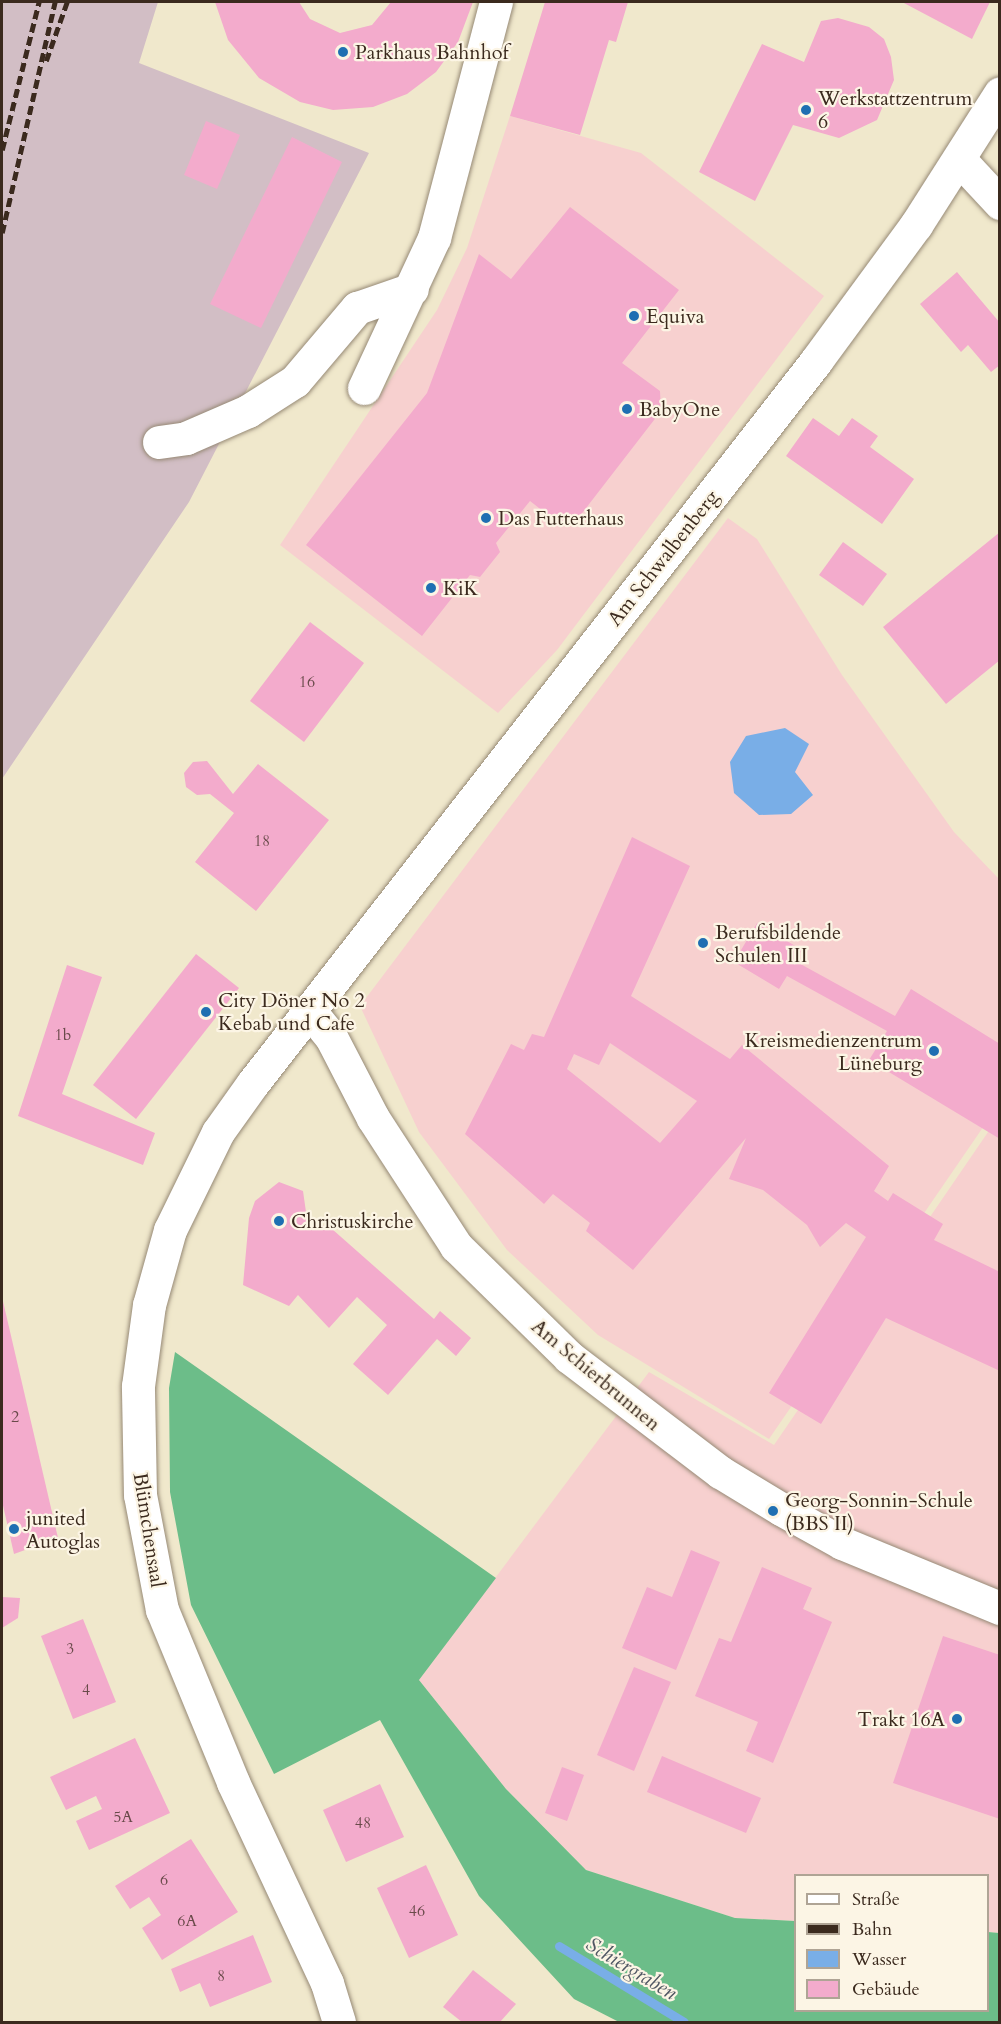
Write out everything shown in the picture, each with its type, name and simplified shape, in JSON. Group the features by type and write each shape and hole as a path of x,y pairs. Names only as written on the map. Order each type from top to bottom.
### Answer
{"street":[{"path":"364,388 434,238 496,2"},
{"name":"Am Schwalbenberg","path":"309,1010 816,362 960,160 999,93"},
{"path":"960,160 999,203"},
{"path":"159,442 186,438 248,411 295,381 357,308 412,289"},
{"name":"Am Schierbrunnen","path":"309,1010 331,1037 373,1118 456,1246 569,1357 720,1472 781,1509 842,1543 999,1608"},
{"name":"Blümchensaal","path":"309,1010 218,1132 170,1230 149,1305 138,1386 138,1465 162,1610 233,1782 327,1983 339,2022"}],"shaded area":[{"path":"2,2 158,2 139,63 369,153 189,502 2,779"},
{"path":"510,116 641,153 824,296 557,650 498,713 280,545 437,310 467,248"},
{"name":"Berufsbildende Schulen III","path":"728,518 757,539 842,675 954,832 999,879 999,1104 769,1439 598,1335 507,1250 419,1132 360,1006"},
{"name":"Georg-Sonnin-Schule (BBS II)","path":"999,1116 999,1933 989,1932 989,1874 794,1874 794,1921 735,1918 586,1870 506,1789 419,1680 649,1372 774,1445"}],"green space":[{"path":"175,1352 496,1578 419,1680 506,1789 586,1870 735,1918 794,1921 794,2012 989,2012 989,1932 999,1933 999,2022 619,2022 574,1999 479,1896 380,1720 274,1774 191,1605 170,1492 169,1388"}],"water":[{"path":"785,728 809,744 795,772 813,795 791,814 759,815 734,793 730,762 746,736"}],"building":[{"name":"Parkhaus Bahnhof","path":"215,2 299,2 310,19 340,33 372,25 391,2 473,2 458,42 436,72 407,94 373,107 333,110 300,102 259,78 228,40"},
{"path":"545,2 628,2 616,42 609,40 580,135 510,116"},
{"path":"902,2 990,2 972,39"},
{"name":"Werkstattzentrum 6","path":"838,18 869,27 884,39 891,57 894,80 877,120 839,138 793,125 755,201 699,172 762,44 804,62 821,21"},
{"path":"206,121 240,135 217,189 184,175"},
{"path":"292,137 342,162 261,328 210,304"},
{"path":"570,207 679,290 622,363 660,391 661,411 576,521 557,522 530,501 496,543 500,552 480,577 470,575 422,636 306,545 427,393 479,254 511,279"},
{"path":"957,272 1000,323 1000,365 991,372 968,345 961,352 920,304"},
{"path":"813,418 839,436 852,418 878,436 870,447 914,479 882,524 786,456"},
{"path":"1000,532 1000,660 946,704 883,627"},
{"path":"843,542 887,574 863,606 819,575"},
{"path":"310,622 364,663 304,742 250,701"},
{"path":"207,761 233,794 258,764 329,820 256,911 195,862 234,813 210,794 197,795 186,787 184,773 193,762"},
{"path":"632,837 690,866 631,996 730,1059 742,1045 889,1166 874,1191 888,1201 893,1193 943,1224 934,1240 1000,1272 1000,1371 886,1318 821,1424 769,1393 866,1237 846,1223 820,1247 807,1225 763,1190 729,1179 746,1138 633,1270 586,1231 590,1223 553,1194 544,1204 465,1134 511,1044 524,1050 532,1034 544,1037","holes":["610,1043 697,1101 660,1143 567,1069 574,1054 599,1065"]},
{"path":"757,923 802,950 795,961 895,1016 911,989 1000,1044 1000,1139 869,1060 887,1031 787,976 779,989 734,962"},
{"path":"196,954 239,988 136,1119 93,1085"},
{"path":"67,965 102,977 62,1094 155,1133 143,1165 18,1116"},
{"path":"279,1182 303,1191 307,1219 332,1229 434,1319 440,1311 471,1338 456,1356 437,1339 388,1395 353,1364 387,1325 357,1297 329,1328 298,1295 289,1306 243,1285 249,1218 255,1201"},
{"path":"2,1297 58,1538 14,1554 2,1501"},
{"path":"691,1550 720,1562 676,1670 622,1648 647,1587 672,1597"},
{"path":"762,1567 812,1588 803,1609 832,1622 773,1763 746,1751 758,1722 695,1696 719,1638 731,1642"},
{"path":"2,1597 20,1598 18,1618 2,1628"},
{"path":"83,1619 116,1702 73,1719 41,1636"},
{"name":"Trakt 16A","path":"943,1636 1000,1655 1000,1819 893,1783"},
{"path":"634,1667 671,1682 634,1771 597,1755"},
{"path":"135,1738 170,1813 89,1850 76,1821 102,1809 96,1796 66,1810 50,1777"},
{"path":"662,1756 761,1798 746,1833 647,1792"},
{"path":"562,1767 584,1775 567,1821 545,1813"},
{"path":"380,1784 404,1837 346,1862 323,1810"},
{"path":"191,1839 238,1912 162,1960 142,1928 161,1915 149,1897 130,1909 115,1886"},
{"path":"426,1865 458,1935 409,1958 377,1888"},
{"path":"253,1935 272,1982 210,2007 200,1983 180,1992 171,1969"},
{"path":"473,1970 516,2004 500,2022 462,2022 443,2007"}],"waterway":[{"name":"Schiergraben","path":"559,1946 684,2022"}],"railway":[{"path":"2,150 39,2"},
{"path":"2,233 55,2"},
{"path":"46,61 67,2"}],"place":[{"name":"Parkhaus Bahnhof","path":"343,52"},
{"name":"Werkstattzentrum 6","path":"806,110"},
{"name":"Equiva","path":"634,316"},
{"name":"BabyOne","path":"627,409"},
{"name":"Das Futterhaus","path":"486,518"},
{"name":"KiK","path":"431,588"},
{"name":"Berufsbildende Schulen III","path":"703,943"},
{"name":"City Döner No 2 Kebab und Cafe","path":"206,1012"},
{"name":"Kreismedienzentrum Lüneburg","path":"934,1051"},
{"name":"Christuskirche","path":"279,1221"},
{"name":"Georg-Sonnin-Schule (BBS II)","path":"773,1511"},
{"name":"junited Autoglas","path":"14,1529"},
{"name":"Trakt 16A","path":"957,1719"}]}
